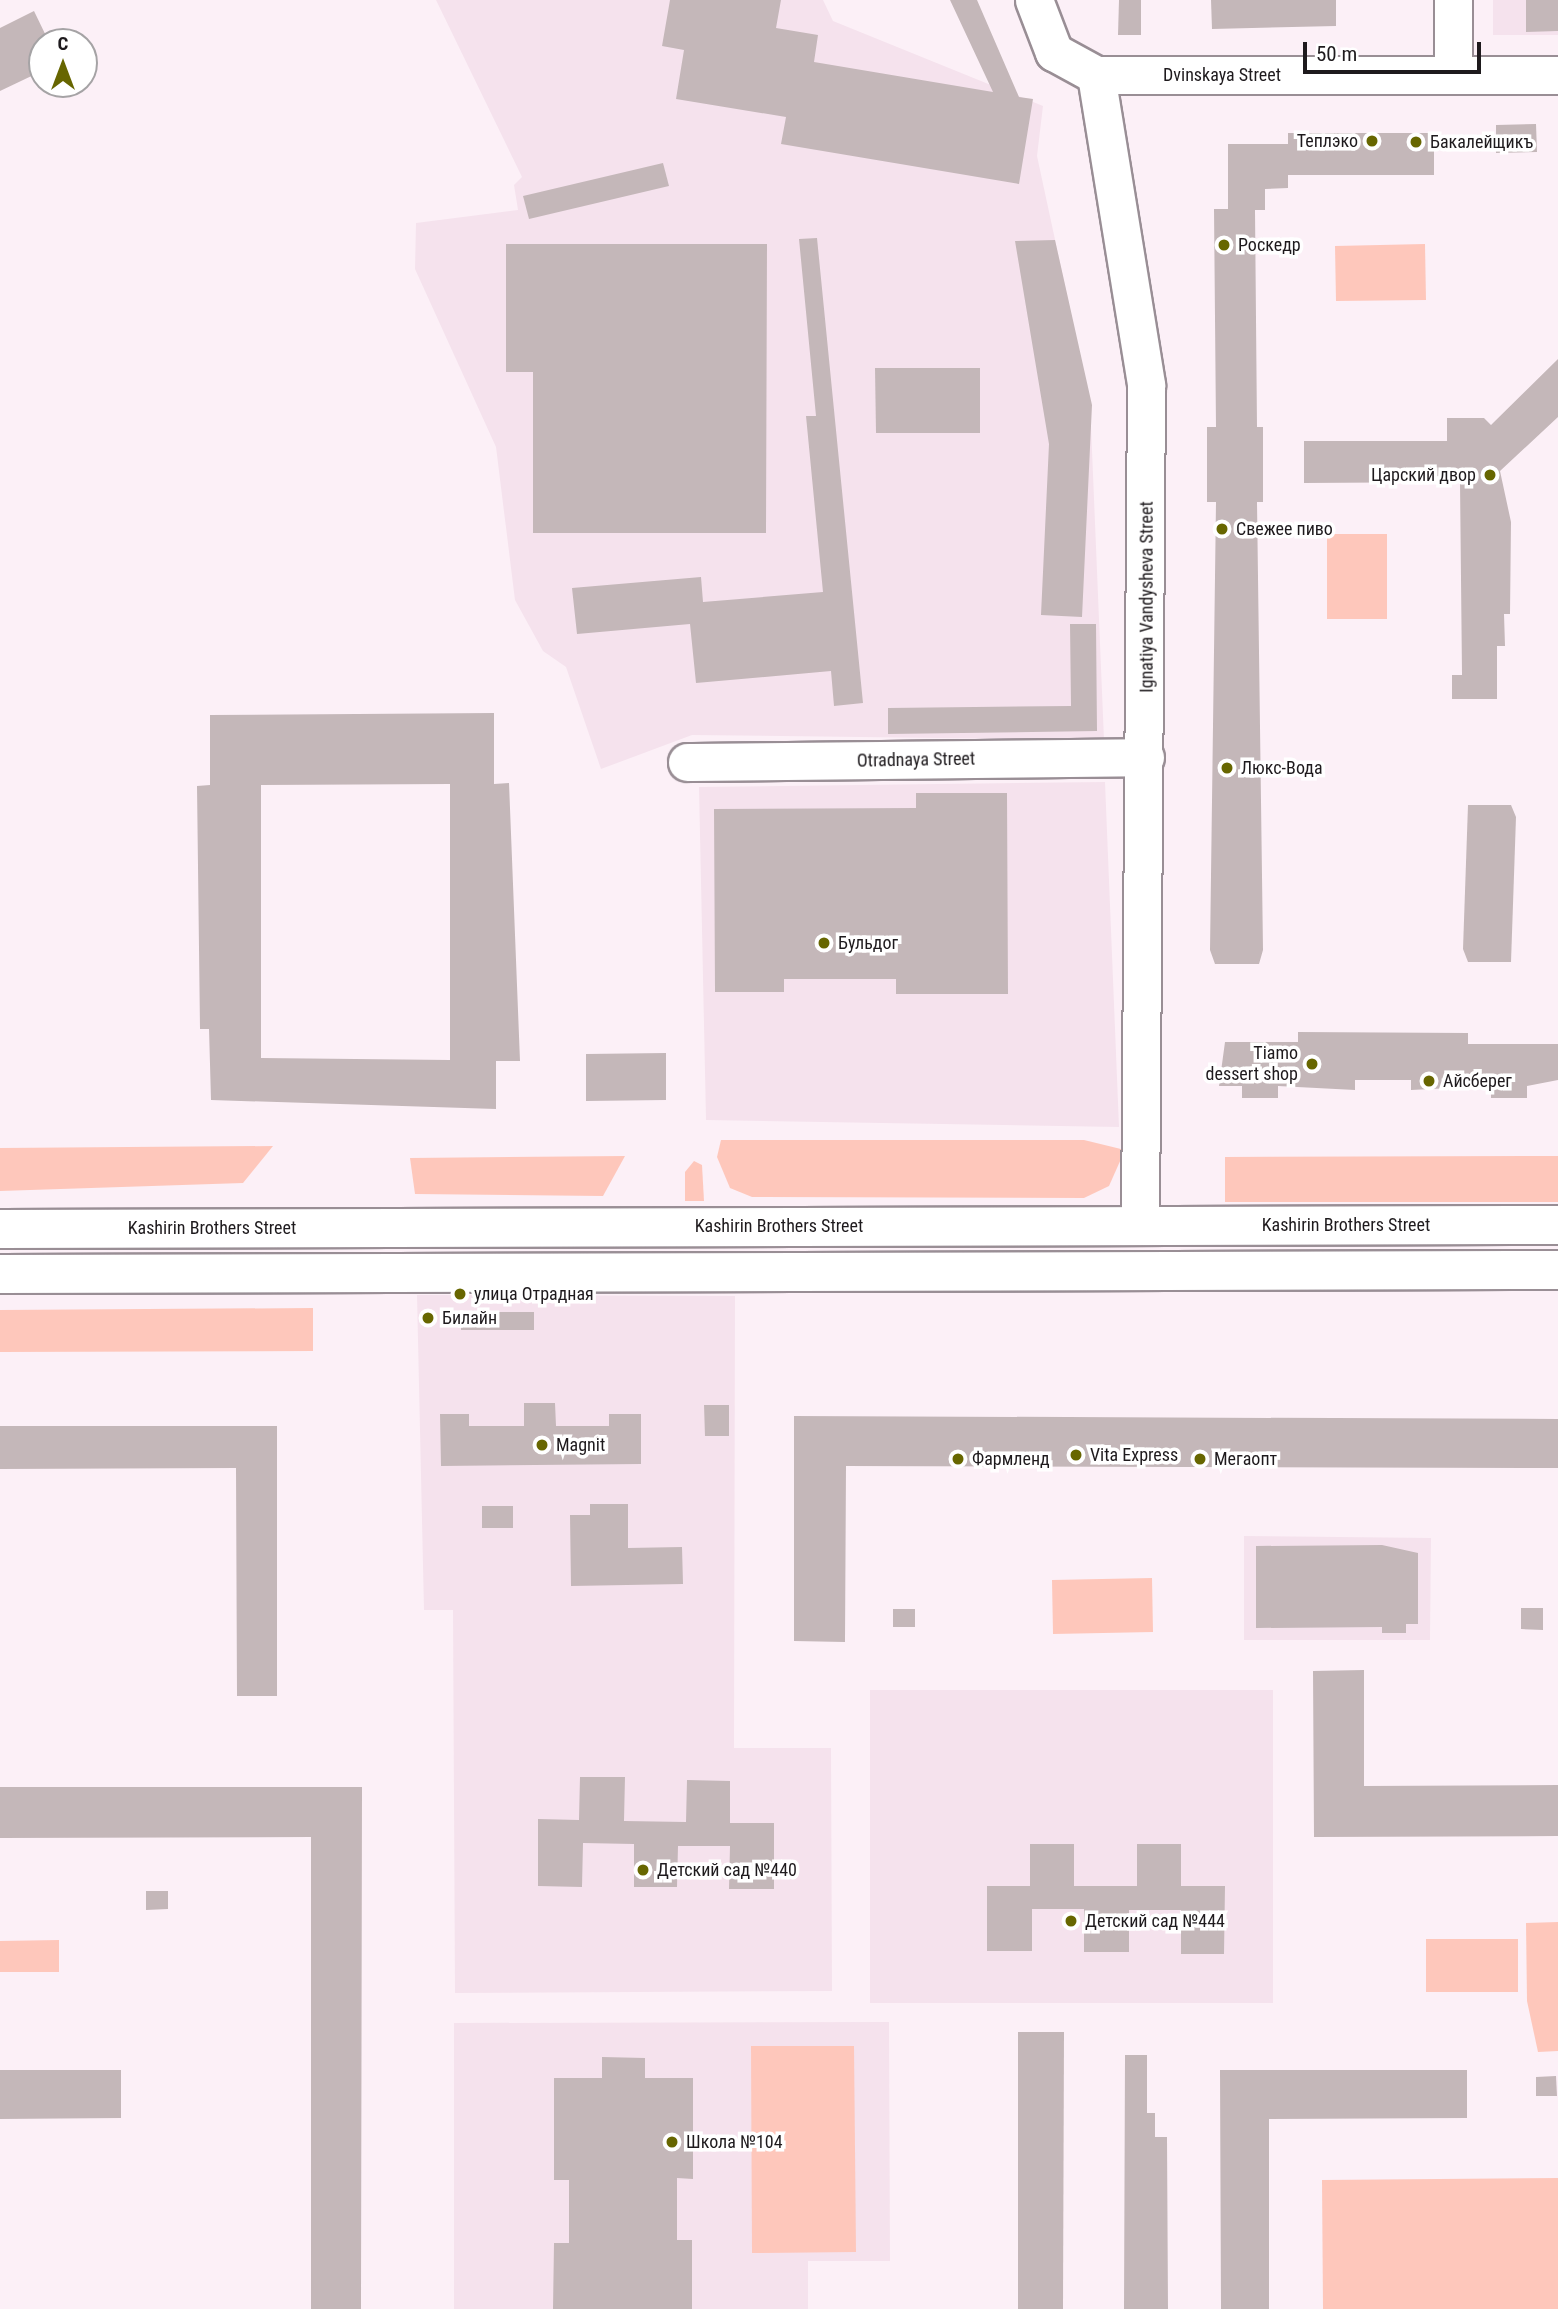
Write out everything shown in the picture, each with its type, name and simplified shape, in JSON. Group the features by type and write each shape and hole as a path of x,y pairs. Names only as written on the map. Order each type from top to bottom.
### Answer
{"main road":[{"name":"Kashirin Brothers Street","path":"0,1229 1558,1225"},
{"path":"0,1274 1558,1270"}],"street":[{"path":"1034,0 1054,51 1096,75"},
{"path":"1453,0 1453,75"},
{"name":"Dvinskaya Street","path":"1096,75 1558,75"},
{"name":"Ignatiya Vandysheva Street","path":"1096,75 1146,385 1140,1226"},
{"name":"Otradnaya Street","path":"687,762 1145,757"}],"shaded area":[{"path":"436,0 823,0 833,21 1043,106 1037,156 1090,402 1104,740 692,735 601,769 566,667 543,651 515,600 496,447 415,269 416,223 518,210 514,185 522,177"},
{"path":"1493,0 1558,0 1558,35 1493,35"},
{"path":"1425,244 1426,300 1336,301 1335,246"},
{"path":"1327,534 1387,534 1387,619 1327,619"},
{"path":"1105,782 1119,1127 706,1120 699,787"},
{"path":"721,1140 1084,1140 1125,1150 1109,1186 1084,1198 752,1197 730,1188 717,1157"},
{"path":"273,1146 243,1183 0,1191 0,1148"},
{"path":"625,1156 603,1196 415,1194 410,1158"},
{"path":"1558,1156 1558,1202 1225,1202 1225,1157"},
{"path":"694,1161 702,1165 704,1201 685,1201 685,1172"},
{"path":"417,1295 735,1296 734,1748 831,1748 832,1991 455,1993 453,1610 424,1610"},
{"path":"313,1308 313,1351 0,1352 0,1310"},
{"path":"1244,1536 1431,1538 1430,1640 1244,1640"},
{"path":"1152,1578 1153,1632 1053,1634 1052,1580"},
{"name":"Детский сад №444","path":"870,1690 1273,1690 1273,2003 870,2003"},
{"path":"1558,1922 1558,2051 1538,2052 1527,2001 1526,1923"},
{"path":"1426,1939 1518,1939 1518,1992 1426,1992"},
{"path":"59,1940 59,1972 0,1972 0,1941"},
{"name":"Школа №104","path":"889,2022 890,2261 808,2261 808,2309 454,2309 454,2023"},
{"path":"751,2046 854,2046 856,2252 752,2253"},
{"path":"1558,2178 1558,2309 1323,2309 1322,2180"}],"building":[{"path":"670,0 781,0 776,28 818,35 814,62 993,92 950,0 977,0 1019,97 1033,99 1019,184 781,144 786,117 676,99 684,50 662,46"},
{"path":"1119,0 1141,0 1141,35 1118,35"},
{"path":"1211,0 1336,0 1336,26 1212,29"},
{"path":"1526,0 1558,0 1558,31 1526,32"},
{"path":"34,11 42,28 28,28 28,78 0,91 0,28"},
{"path":"1536,124 1537,152 1496,153 1496,125"},
{"path":"1288,133 1434,133 1434,175 1288,175 1288,188 1265,189 1265,210 1255,210 1257,427 1263,427 1263,502 1257,502 1263,950 1259,964 1215,964 1210,950 1216,502 1207,502 1207,427 1216,427 1214,209 1228,209 1228,144 1288,144"},
{"path":"663,163 669,186 529,219 523,196"},
{"path":"817,238 863,703 834,706 831,671 696,683 690,624 577,634 572,588 701,577 703,602 823,592 806,416 816,416 799,239"},
{"path":"1055,240 1092,405 1082,617 1041,615 1049,444 1015,241"},
{"path":"506,244 767,244 766,533 533,533 533,372 506,372"},
{"path":"1558,359 1558,417 1500,471 1511,522 1510,614 1504,614 1505,646 1497,646 1497,699 1452,699 1452,675 1462,675 1460,482 1304,483 1304,441 1447,441 1447,418 1484,418 1491,425"},
{"path":"875,368 980,368 980,433 876,433"},
{"path":"1070,624 1096,624 1097,731 888,734 888,708 1071,706"},
{"path":"494,713 494,784 509,783 520,1061 496,1061 496,1109 211,1100 209,1029 200,1029 197,786 210,785 210,715","holes":["450,784 450,1060 261,1058 261,785"]},
{"path":"916,793 1007,793 1008,994 896,994 896,979 784,979 784,992 715,992 714,809 916,808"},
{"path":"1468,805 1511,805 1516,817 1511,962 1468,962 1463,949"},
{"path":"1298,1032 1468,1033 1468,1044 1558,1044 1558,1080 1527,1086 1527,1098 1491,1098 1491,1086 1411,1090 1411,1080 1355,1080 1355,1090 1278,1086 1278,1098 1242,1098 1242,1086 1219,1086 1225,1042 1298,1042"},
{"path":"666,1053 666,1100 586,1101 586,1054"},
{"path":"461,1312 534,1312 534,1330 461,1330"},
{"path":"524,1403 555,1403 556,1426 609,1426 609,1414 641,1414 641,1464 441,1466 440,1414 469,1414 469,1426 524,1426"},
{"path":"704,1405 729,1405 729,1436 705,1436"},
{"path":"794,1416 1558,1419 1558,1468 846,1466 845,1642 794,1641"},
{"path":"0,1426 277,1426 277,1696 237,1696 236,1468 0,1469"},
{"path":"590,1504 628,1504 628,1548 682,1547 683,1584 571,1586 570,1515 590,1515"},
{"path":"482,1506 513,1506 513,1528 482,1528"},
{"path":"1382,1545 1418,1553 1418,1624 1406,1624 1406,1633 1382,1633 1382,1627 1256,1628 1256,1546"},
{"path":"1521,1608 1543,1608 1543,1630 1521,1629"},
{"path":"893,1609 915,1609 915,1627 893,1627"},
{"path":"1364,1670 1364,1786 1558,1785 1558,1836 1314,1837 1313,1671"},
{"path":"580,1777 625,1777 624,1821 686,1822 687,1780 730,1781 730,1823 774,1823 774,1889 729,1889 730,1846 678,1846 677,1887 634,1887 634,1844 583,1843 582,1887 538,1886 538,1819 579,1820"},
{"path":"0,1787 362,1787 361,2309 311,2309 311,1837 0,1838"},
{"path":"1030,1844 1074,1844 1074,1886 1137,1886 1137,1844 1181,1844 1181,1886 1225,1886 1224,1954 1181,1954 1181,1910 1129,1910 1129,1952 1084,1952 1084,1909 1032,1909 1032,1951 987,1951 987,1886 1030,1886"},
{"path":"146,1891 168,1891 168,1909 146,1910"},
{"path":"1018,2032 1064,2032 1063,2309 1018,2309"},
{"path":"1125,2055 1147,2055 1147,2113 1155,2113 1155,2137 1167,2137 1168,2309 1124,2309"},
{"path":"602,2057 645,2058 645,2078 693,2078 693,2179 677,2178 677,2240 692,2240 692,2309 553,2309 554,2243 569,2243 569,2180 554,2180 554,2078 602,2078"},
{"path":"0,2070 121,2070 121,2118 0,2119"},
{"path":"1220,2070 1467,2070 1467,2118 1269,2119 1269,2309 1221,2309"},
{"path":"1556,2076 1557,2096 1536,2096 1536,2077"}],"place":[{"name":"Теплэко","path":"1372,141"},
{"name":"Бакалейщикъ","path":"1416,142"},
{"name":"Роскедр","path":"1224,245"},
{"name":"Царский двор","path":"1490,475"},
{"name":"Свежее пиво","path":"1222,529"},
{"name":"Люкс-Вода","path":"1227,768"},
{"name":"Бульдог","path":"824,943"},
{"name":"Tiamo dessert shop","path":"1312,1064"},
{"name":"Айсберег","path":"1429,1081"},
{"name":"улица Отрадная","path":"460,1294"},
{"name":"Билайн","path":"428,1318"},
{"name":"Magnit","path":"542,1445"},
{"name":"Vita Express","path":"1076,1455"},
{"name":"Фармленд","path":"958,1459"},
{"name":"Мегаопт","path":"1200,1459"},
{"name":"Детский сад №440","path":"643,1870"},
{"name":"Детский сад №444","path":"1071,1921"},
{"name":"Школа №104","path":"672,2142"}]}
